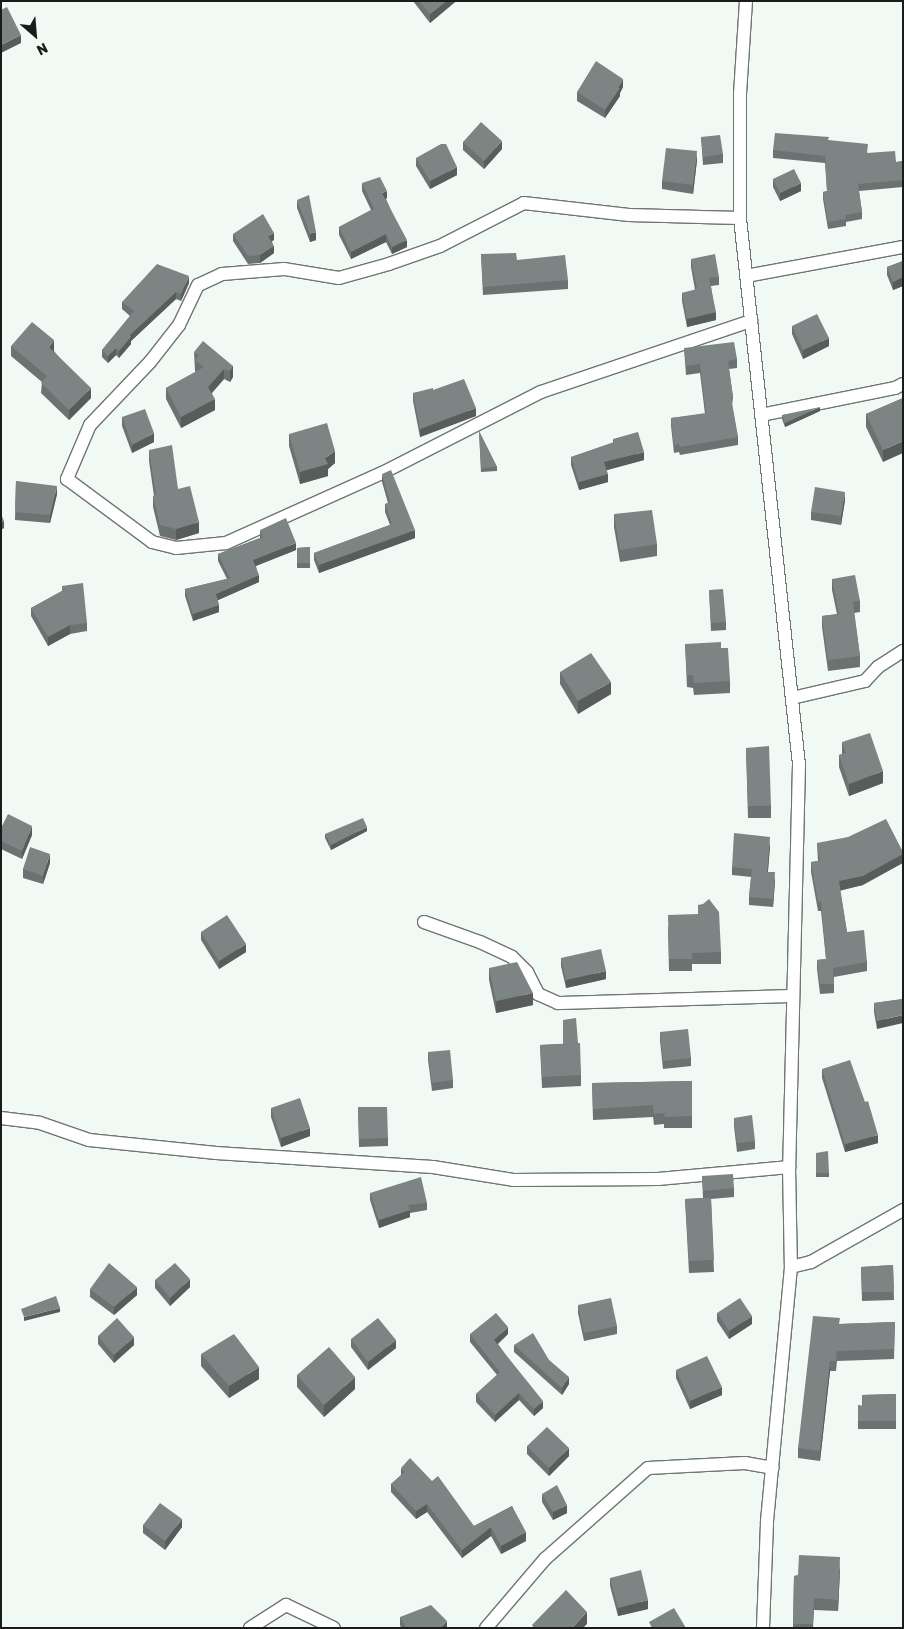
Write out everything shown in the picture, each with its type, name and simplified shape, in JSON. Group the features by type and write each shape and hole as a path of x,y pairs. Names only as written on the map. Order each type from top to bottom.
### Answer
{"street":[{"path":"746,1 740,93 740,218 799,765 789,1167 791,1267 767,1523 763,1628"},
{"path":"740,218 629,215 524,203 440,246 389,264 339,278 284,269 222,274 198,285 179,325 162,348 90,425 67,478 152,542 176,548 226,543 382,473 541,392 751,321"},
{"path":"746,276 903,247"},
{"path":"761,415 895,388 903,384"},
{"path":"792,698 865,681 878,666 903,651"},
{"path":"424,922 480,942 512,958 527,972 538,994 558,1003 793,996"},
{"path":"1,1118 40,1123 89,1140 216,1153 433,1167 513,1180 658,1179 789,1167"},
{"path":"791,1267 811,1262 903,1210"},
{"path":"486,1628 545,1558 648,1468 744,1463 773,1468"},
{"path":"250,1628 286,1605 334,1628"}],"building":[{"path":"419,1 447,1 430,14"},
{"path":"7,7 21,35 1,45 1,10"},
{"path":"596,61 623,79 618,88 620,88 605,110 577,92"},
{"path":"481,122 502,141 484,161 463,142"},
{"path":"775,133 829,137 828,140 868,144 867,153 895,151 896,162 903,161 903,180 858,184 862,212 845,215 846,219 828,222 823,192 827,191 825,156 773,150"},
{"path":"720,135 723,154 703,157 701,137"},
{"path":"441,144 446,144 457,167 430,181 416,158"},
{"path":"666,148 697,151 693,185 662,181"},
{"path":"794,169 801,183 780,193 773,179"},
{"path":"380,177 387,191 382,193 407,240 392,247 386,234 351,252 339,227 374,209 362,183"},
{"path":"309,195 316,232 310,234 297,200"},
{"path":"263,214 274,233 268,236 274,246 260,255 248,256 233,234"},
{"path":"516,253 517,260 565,255 568,280 483,287 481,254"},
{"path":"715,254 719,277 709,278 716,312 687,319 682,293 697,289 691,259"},
{"path":"903,261 903,277 893,282 887,267"},
{"path":"157,264 189,276 181,294 176,292 130,335 131,337 119,351 116,348 108,356 102,350 134,311 122,302"},
{"path":"817,314 829,338 803,350 792,326"},
{"path":"32,322 54,340 49,347 91,388 69,410 41,383 47,376 11,346"},
{"path":"203,341 233,366 230,371 224,369 208,387 215,399 181,417 166,388 204,367 195,360 199,355 194,352"},
{"path":"734,342 737,359 728,361 733,397 731,397 738,437 680,447 679,444 674,445 671,418 706,413 700,364 686,366 684,348"},
{"path":"464,379 476,408 420,429 413,393 433,388 433,390"},
{"path":"903,398 903,441 883,450 866,414"},
{"path":"820,407 785,423 782,415"},
{"path":"145,409 154,433 132,445 122,417"},
{"path":"327,423 335,451 325,458 328,464 300,472 289,434"},
{"path":"479,431 497,467 481,468"},
{"path":"638,432 644,452 604,462 608,474 579,482 571,457 614,442 613,439"},
{"path":"172,445 178,489 190,486 199,522 176,529 160,525 153,496 156,495 149,450"},
{"path":"391,470 415,530 319,565 314,553 392,524 385,504 390,502 382,474"},
{"path":"16,481 57,486 50,515 15,512"},
{"path":"815,487 845,492 841,516 811,512"},
{"path":"652,510 657,544 620,550 614,514"},
{"path":"286,518 296,543 253,560 259,575 216,594 219,605 193,614 185,589 230,578 218,554 263,537 260,530"},
{"path":"310,547 310,563 297,563 297,548"},
{"path":"855,575 860,601 853,602 860,656 828,660 822,616 839,614 832,579"},
{"path":"83,583 87,623 70,625 48,637 31,608 62,591 62,586"},
{"path":"723,589 726,622 711,623 709,590"},
{"path":"721,642 721,648 728,648 730,681 694,683 693,675 687,675 685,644"},
{"path":"591,653 611,682 578,701 560,672"},
{"path":"870,733 883,771 849,784 839,755 846,753 842,742"},
{"path":"769,746 771,806 748,806 746,748"},
{"path":"8,814 32,826 22,851 1,841 1,828"},
{"path":"363,818 367,827 331,845 325,834"},
{"path":"886,819 903,854 863,876 839,881 847,932 864,930 867,962 833,968 834,984 820,984 817,960 826,959 821,901 818,902 811,862 820,861 817,843 848,837"},
{"path":"734,833 770,837 767,872 775,872 773,899 749,897 752,869 732,867"},
{"path":"30,847 50,854 43,876 23,869"},
{"path":"709,899 719,912 721,952 692,953 692,959 669,959 668,915 698,914 698,905 703,904"},
{"path":"227,915 246,944 219,961 201,932"},
{"path":"601,949 606,971 566,980 561,958"},
{"path":"517,962 533,993 496,1001 489,968"},
{"path":"903,999 903,1015 877,1021 874,1003"},
{"path":"576,1018 578,1043 580,1043 581,1075 542,1077 540,1045 563,1044 563,1020"},
{"path":"688,1029 691,1058 663,1061 660,1032"},
{"path":"450,1050 453,1080 432,1083 428,1052"},
{"path":"850,1060 865,1102 868,1101 878,1135 845,1144 822,1069"},
{"path":"692,1081 692,1116 664,1117 665,1113 654,1114 653,1105 593,1109 592,1083"},
{"path":"300,1098 310,1128 281,1138 271,1108"},
{"path":"358,1107 387,1107 388,1138 359,1139"},
{"path":"752,1115 755,1141 737,1143 734,1118"},
{"path":"828,1151 829,1173 816,1173 816,1153"},
{"path":"733,1174 734,1188 703,1191 702,1176"},
{"path":"421,1177 427,1203 408,1205 410,1210 379,1220 370,1193"},
{"path":"711,1198 714,1260 689,1261 685,1199"},
{"path":"109,1263 137,1287 114,1307 90,1289"},
{"path":"175,1263 190,1279 170,1298 155,1280"},
{"path":"893,1265 894,1292 862,1292 861,1267"},
{"path":"56,1296 60,1308 24,1317 21,1309"},
{"path":"611,1298 617,1326 584,1333 578,1305"},
{"path":"740,1298 752,1316 729,1331 717,1313"},
{"path":"496,1313 508,1327 494,1340 543,1401 534,1409 519,1393 495,1415 476,1394 500,1372 470,1334"},
{"path":"813,1316 840,1318 839,1324 895,1322 894,1349 837,1351 836,1361 830,1361 820,1451 798,1448"},
{"path":"117,1318 134,1337 114,1355 98,1336"},
{"path":"378,1318 396,1340 368,1362 351,1339"},
{"path":"533,1333 549,1360 569,1377 562,1388 514,1345"},
{"path":"234,1334 259,1367 229,1386 201,1354"},
{"path":"329,1347 355,1377 324,1405 297,1375"},
{"path":"707,1356 722,1387 690,1401 676,1370"},
{"path":"896,1394 896,1421 858,1421 858,1405 863,1406 862,1395"},
{"path":"547,1427 569,1448 549,1468 527,1446"},
{"path":"410,1458 432,1481 438,1476 474,1526 512,1506 526,1532 501,1546 491,1527 462,1550 427,1504 416,1511 391,1484 405,1472 401,1468"},
{"path":"557,1485 567,1505 553,1512 542,1494"},
{"path":"160,1503 182,1519 165,1541 143,1525"},
{"path":"799,1555 840,1557 838,1600 814,1598 813,1624 793,1624 794,1576 798,1575"},
{"path":"641,1570 648,1600 618,1608 610,1578"},
{"path":"566,1590 587,1612 572,1628 534,1628 532,1625"},
{"path":"431,1605 447,1621 440,1628 406,1628 400,1617"},
{"path":"674,1608 686,1628 652,1628 649,1622"}]}
